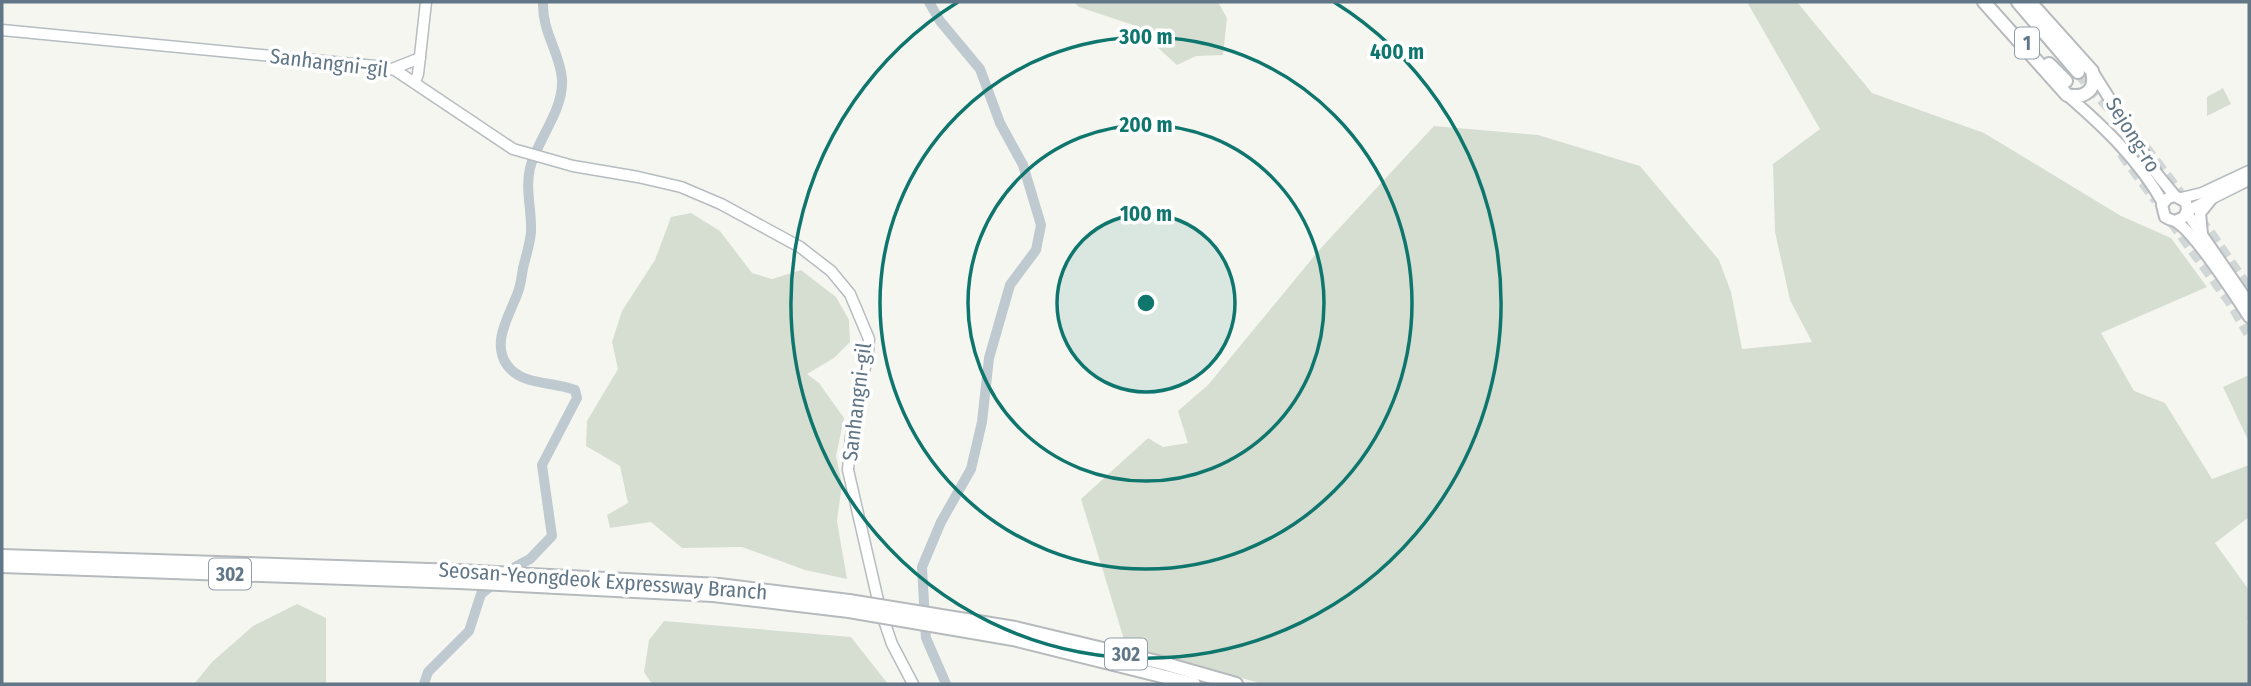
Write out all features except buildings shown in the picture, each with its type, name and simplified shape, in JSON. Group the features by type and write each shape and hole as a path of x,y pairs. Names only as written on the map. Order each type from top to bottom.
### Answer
{"highway":[{"path":"1984,2 2067,95 2078,98 2093,88 2095,81 2092,71 2030,2"},
{"name":"1","path":"1992,2 2066,81"},
{"name":"1","path":"2018,2 2078,72"},
{"name":"Seosan-Yeongdeok Expressway Branch","path":"2,556 569,582 719,584 1014,634 1166,664 1236,684"},
{"name":"Seosan-Yeongdeok Expressway Branch","path":"2,566 459,577"},
{"name":"Seosan-Yeongdeok Expressway Branch","path":"1014,634 1194,684"}],"main road":[{"path":"415,82 426,2"},
{"name":"Sanhangni-gil","path":"2,30 391,69 415,82 513,149 533,156 664,182 702,195 800,247 831,271 850,294 869,340 850,437 848,470 880,609 900,661 913,684"},
{"path":"391,69 420,58"},
{"name":"Sejong-ro","path":"2092,71 2157,174 2178,197"},
{"name":"Sejong-ro","path":"2067,95 2104,127 2142,169 2163,203"},
{"path":"2249,171 2202,193 2168,198 2162,209 2165,217 2175,222 2195,242 2225,280 2249,317"},
{"path":"2175,222 2213,197 2249,180"},
{"path":"2178,197 2186,202 2187,212 2249,303"},
{"path":"2203,236 2200,213 2213,197"}],"shaded area":[{"path":"1074,2 1218,2 1227,18 1223,55 1196,56 1177,65 1133,25 1079,7"},
{"path":"1747,2 1797,2 1872,93 1984,133 2121,216 2171,238 2207,287 2101,333 2134,391 2165,403 2212,479 2249,465 2249,517 2215,543 2249,590 2249,684 1263,684 1126,646 1081,499 1148,438 1163,447 1188,443 1178,411 1208,385 1320,249 1434,126 1538,135 1640,166 1719,260 1731,292 1742,349 1812,342 1790,300 1775,232 1773,164 1820,129"},
{"path":"2223,88 2231,104 2207,116 2207,97"},
{"path":"691,213 720,231 752,273 772,279 801,270 836,297 849,320 850,342 834,358 807,374 819,383 844,418 836,456 842,484 837,521 847,579 805,570 742,547 682,548 651,522 610,528 607,515 628,503 620,466 586,446 587,421 618,369 612,342 622,311 655,260 671,217"},
{"path":"2249,375 2249,442 2223,387"},
{"path":"297,604 326,618 326,684 194,684 212,662 253,626"},
{"path":"664,621 851,637 888,684 652,684 644,672 649,640"}],"waterway":[{"path":"424,684 428,672 469,631 481,594 515,567 530,559 552,536 542,465 577,398 575,390 529,380 513,372 502,356 501,346 501,336 519,289 530,237 530,168 555,113 562,90 561,69 545,23 543,2"},
{"path":"929,2 940,21 980,69 1000,123 1023,165 1041,225 1036,250 1010,285 989,358 982,422 971,469 941,522 922,567 926,638 946,684"}],"tunnel":[{"path":"2078,72 2118,117"},
{"path":"2144,147 2249,290"},
{"path":"2122,153 2157,200"},
{"path":"2172,221 2231,302 2249,333"}]}
